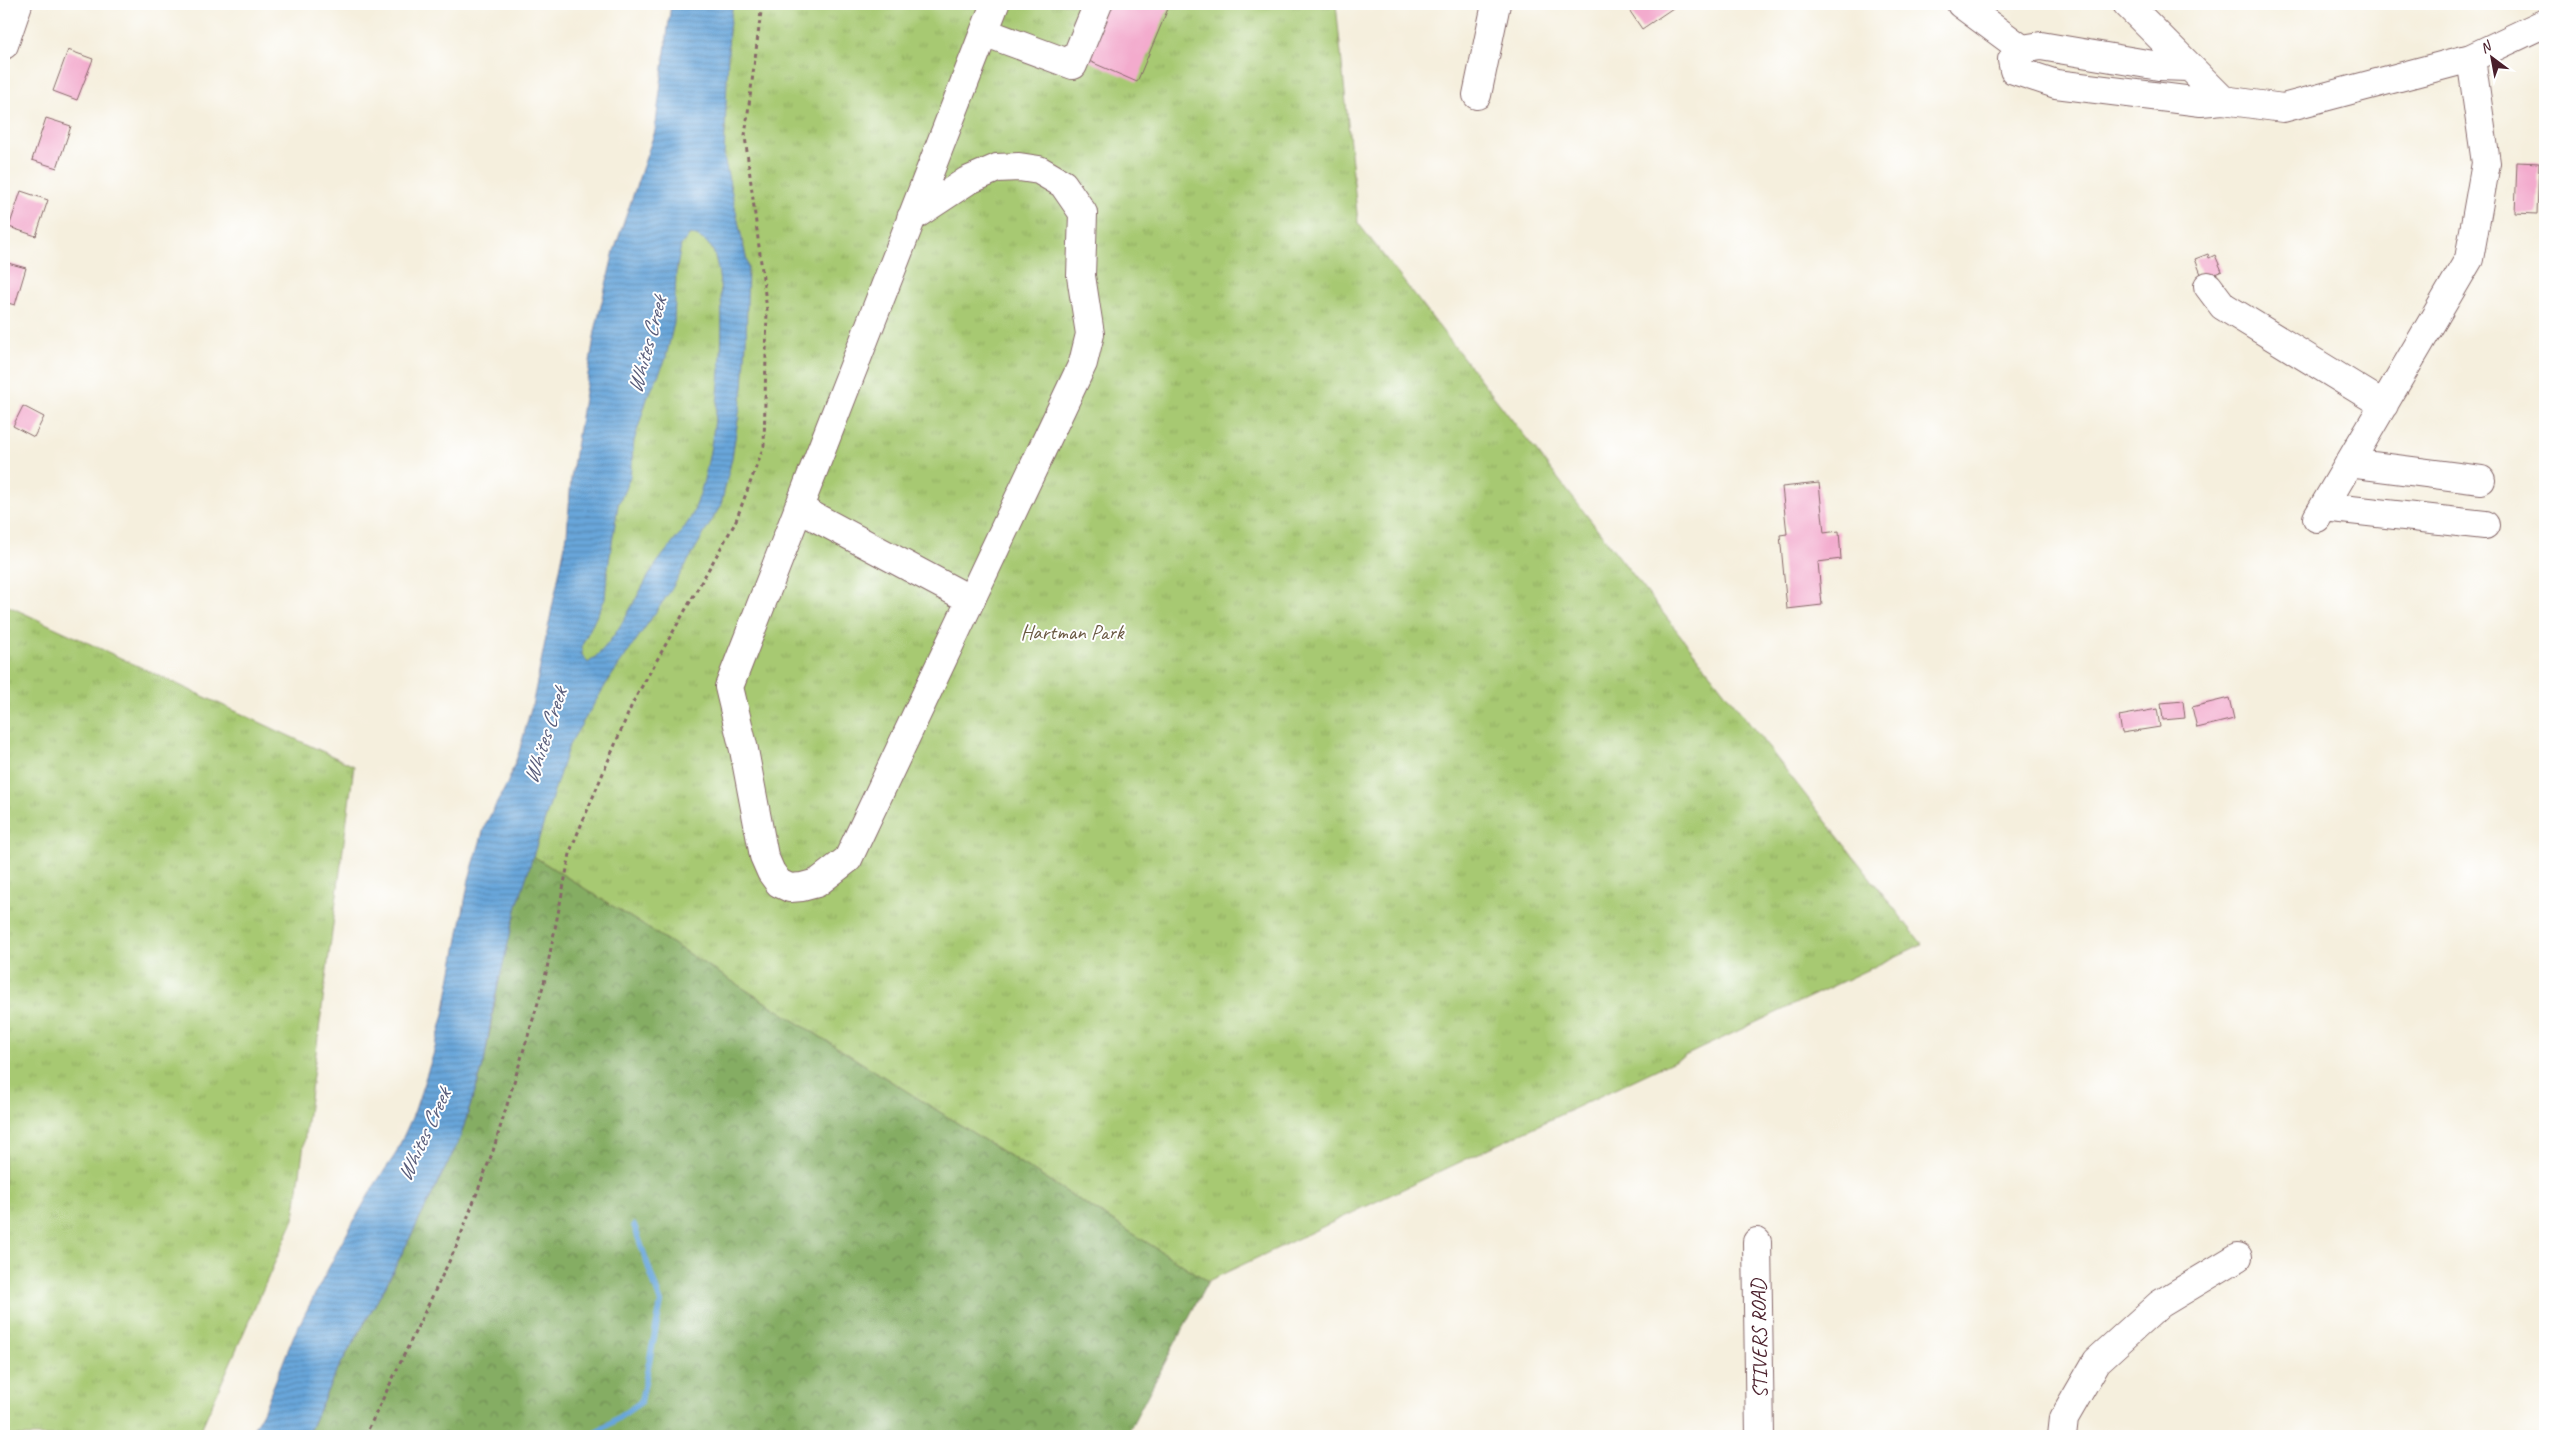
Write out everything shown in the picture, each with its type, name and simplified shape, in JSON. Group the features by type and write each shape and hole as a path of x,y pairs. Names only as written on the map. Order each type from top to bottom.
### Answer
{"street":[{"path":"4,45 18,4"},
{"path":"911,218 967,181 997,168 1019,167 1039,170 1063,184 1083,213 1081,276 1090,334 1083,363 848,860 817,883 790,888 779,883 771,872 764,856 744,750 729,687 798,508 911,218 995,4"},
{"path":"984,32 1074,65 1098,4"},
{"path":"1477,96 1496,4"},
{"path":"1961,4 2022,50"},
{"path":"2107,4 2133,11 2223,100"},
{"path":"2188,67 2159,66 2041,46 2022,50 2012,60 2014,70 2056,84 2201,102 2223,100 2283,108 2471,58 2545,23"},
{"path":"2471,58 2486,163 2469,259 2320,513 2485,525"},
{"path":"2208,286 2224,306 2384,404"},
{"path":"2349,463 2481,480"},
{"path":"798,508 971,600"},
{"name":"STIVERS ROAD","path":"1757,1242 1760,1436"},
{"path":"2062,1436 2064,1418 2097,1361 2160,1304 2238,1257"}],"path":[{"path":"365,1436 457,1245 493,1151 544,983 571,849 632,702 735,523 764,446 767,310 745,136 762,4"}],"green space":[{"name":"Hartman Park","path":"705,4 1336,4 1358,223 1922,944 1208,1281 522,849"},
{"path":"4,604 354,766 294,1219 198,1436 4,1436"},
{"path":"522,849 1208,1281 1126,1436 307,1436 335,1374 384,1289 459,1141 484,1063"}],"water":[{"name":"Whites Creek","path":"671,4 733,4 729,29 724,157 748,266 743,388 732,458 721,505 671,590 608,681 569,745 517,906 494,1002 484,1063 459,1141 384,1289 335,1374 307,1436 249,1436 263,1412 294,1335 341,1244 373,1187 395,1155 414,1113 433,1055 444,1014 469,879 485,825 507,784 519,752 533,701 567,535 571,478 595,331 614,251 655,131","holes":["690,234 700,238 711,248 719,275 721,307 719,386 707,465 699,496 690,519 654,567 617,631 588,663 582,655 582,645 605,599 618,505 630,477 634,441 647,399 665,361 674,323 676,273 681,245"]}],"building":[{"path":"1105,4 1170,4 1137,82 1082,58"},
{"path":"1625,4 1670,4 1673,8 1642,29"},
{"path":"68,50 93,59 77,100 53,91"},
{"path":"46,118 71,126 57,168 32,160"},
{"path":"2517,162 2539,163 2537,214 2515,213"},
{"path":"21,191 48,200 36,236 9,227"},
{"path":"2208,254 2209,258 2215,255 2222,271 2203,279 2195,259"},
{"path":"4,262 26,268 15,305 4,302"},
{"path":"23,406 44,417 34,437 13,426"},
{"path":"1819,483 1824,533 1839,531 1841,559 1818,562 1822,605 1787,609 1780,535 1787,534 1782,487"},
{"path":"2229,698 2234,719 2197,728 2192,707"},
{"path":"2183,701 2185,718 2163,720 2161,703"},
{"path":"2157,709 2160,727 2122,733 2119,716"}],"waterway":[{"path":"592,1436 641,1402 661,1303 634,1225"}]}
